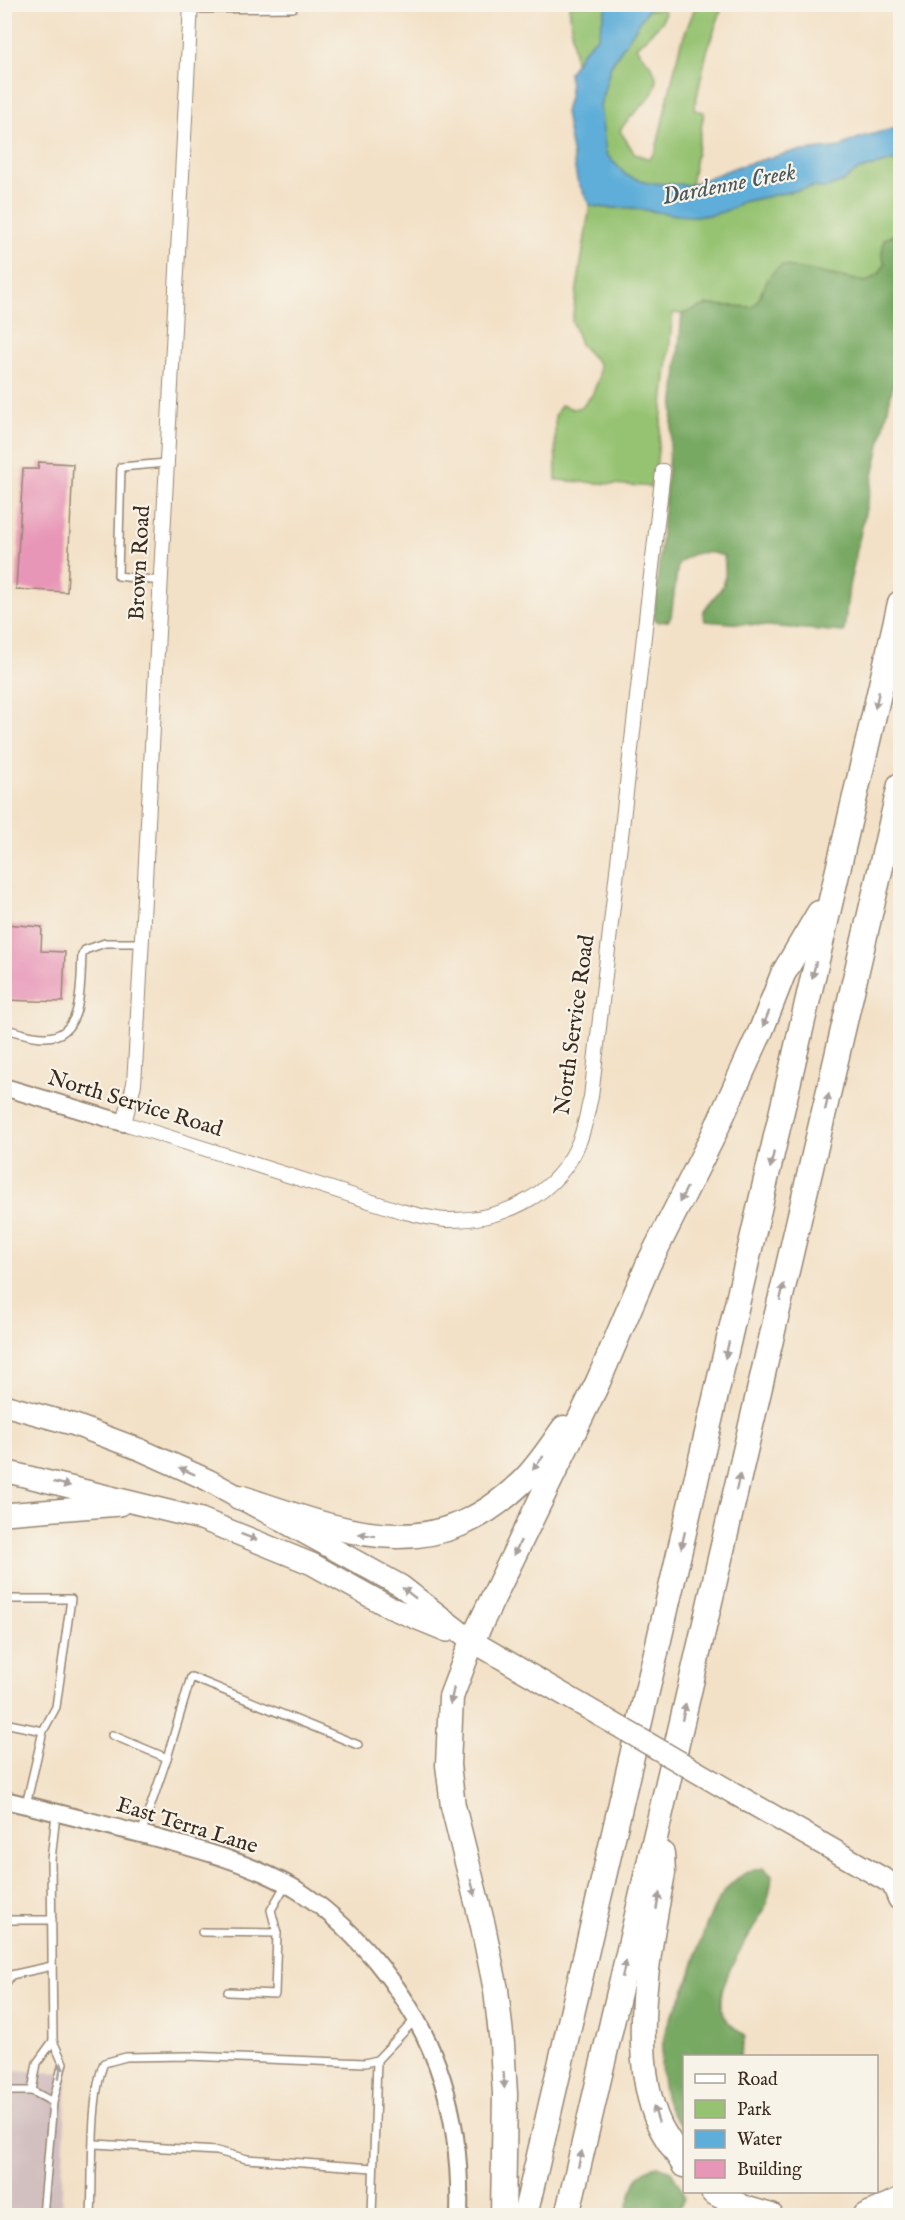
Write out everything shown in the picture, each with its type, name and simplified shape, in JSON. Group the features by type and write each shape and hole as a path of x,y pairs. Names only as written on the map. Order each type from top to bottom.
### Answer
{"highway":[{"path":"525,2216 900,603"},
{"path":"567,2216 900,785"},
{"path":"503,2216 505,2094 500,2022 483,1926 453,1806 448,1765 451,1698 472,1641 598,1382 648,1265 758,1038 783,974 831,892"},
{"path":"239,1497 356,1534 406,1536 452,1526 481,1514 523,1482 598,1382"},
{"path":"661,1810 663,1873 645,1989 645,2048 648,2091 660,2126 683,2163"},
{"path":"716,2193 744,2208 771,2216"},
{"path":"865,2216 900,2200"}],"main road":[{"path":"4,1406 75,1425 141,1450 239,1497 401,1586 472,1641 899,1891"},
{"path":"4,1471 143,1503 201,1519 258,1540 312,1564 391,1608 472,1641"},
{"path":"4,1514 143,1503"}],"street":[{"name":"Brown Road","path":"124,1123 134,1084 190,7"},
{"name":"North Service Road","path":"4,1087 401,1211 444,1220 492,1216 531,1200 560,1176 579,1142 591,1097 663,471"},
{"name":"East Terra Lane","path":"4,1800 217,1854 286,1884 319,1904 358,1940 400,1990 417,2018 439,2066 452,2111 458,2158 459,2216"}],"lane":[{"path":"190,7 293,8"},
{"path":"160,581 118,576 121,467 166,463"},
{"path":"4,1029 47,1038 65,1031 75,1016 79,1000 82,956 85,950 105,944 141,943"},
{"path":"14,1599 71,1599 56,1707 43,1731 26,1805"},
{"path":"141,1834 191,1677 358,1745"},
{"path":"4,1723 43,1731"},
{"path":"112,1735 167,1758"},
{"path":"44,2216 53,2102 63,2064 53,2041 51,1860 56,1812"},
{"path":"228,1992 275,1994 277,1933 271,1910 286,1884"},
{"path":"4,1920 52,1920"},
{"path":"202,1932 277,1933"},
{"path":"4,1986 11,1975 52,1966"},
{"path":"92,2216 100,2073 104,2062 112,2059 188,2056 342,2064 365,2063 378,2060 417,2018"},
{"path":"32,2091 37,2063 53,2041"},
{"path":"372,2216 378,2060"},
{"path":"4,2091 32,2091 53,2102"},
{"path":"95,2144 217,2151 247,2159 373,2169"}],"shaded area":[{"path":"5,2070 67,2073 61,2215 5,2216"}],"green space":[{"path":"569,5 607,5 598,36 575,63"},
{"path":"696,5 723,5 707,51 694,110 704,112 691,185 656,184 636,180 622,172 611,161 604,147 600,132 600,115 605,82 614,60 647,10 663,9 665,12 662,22 636,47 653,69 656,78 655,87 645,103 620,131 635,154 650,159 656,150 680,46"},
{"path":"900,159 900,233 893,235 882,254 885,264 879,274 866,282 812,271 762,290 759,300 752,307 707,305 682,314 673,313 654,487 556,480 555,416 561,405 573,409 582,407 592,395 599,378 599,364 580,344 572,321 590,205 688,216 716,214 742,202 812,187 826,188 843,182 856,171"},
{"path":"900,233 900,353 849,586 844,632 705,621 703,612 724,583 725,568 724,556 705,552 689,556 678,564 671,617 668,621 658,622 654,618 682,314 707,305 752,307 760,297 770,276 782,265 866,282 879,274 885,264 882,254 884,239"},
{"path":"764,1868 772,1876 765,1908 735,1960 723,1989 721,2002 723,2014 745,2037 740,2055 683,2055 683,2127 670,2110 663,2086 661,2060 666,2030 688,1982 712,1912 721,1896 733,1882 747,1873"},
{"path":"658,2166 671,2171 683,2191 684,2198 676,2215 625,2215 634,2184 649,2168"}],"water":[{"name":"Dardenne Creek","path":"607,4 651,5 611,65 600,106 606,154 626,175 647,183 691,185 736,167 792,152 841,147 862,137 900,127 900,159 856,171 843,182 826,188 812,187 742,202 716,214 703,216 590,205 577,180 565,112 570,93 569,73 582,52 598,36"}],"building":[{"path":"39,462 73,464 67,592 16,589 23,469 38,469"},
{"path":"4,924 42,927 41,951 65,952 63,1002 4,1000"}]}
